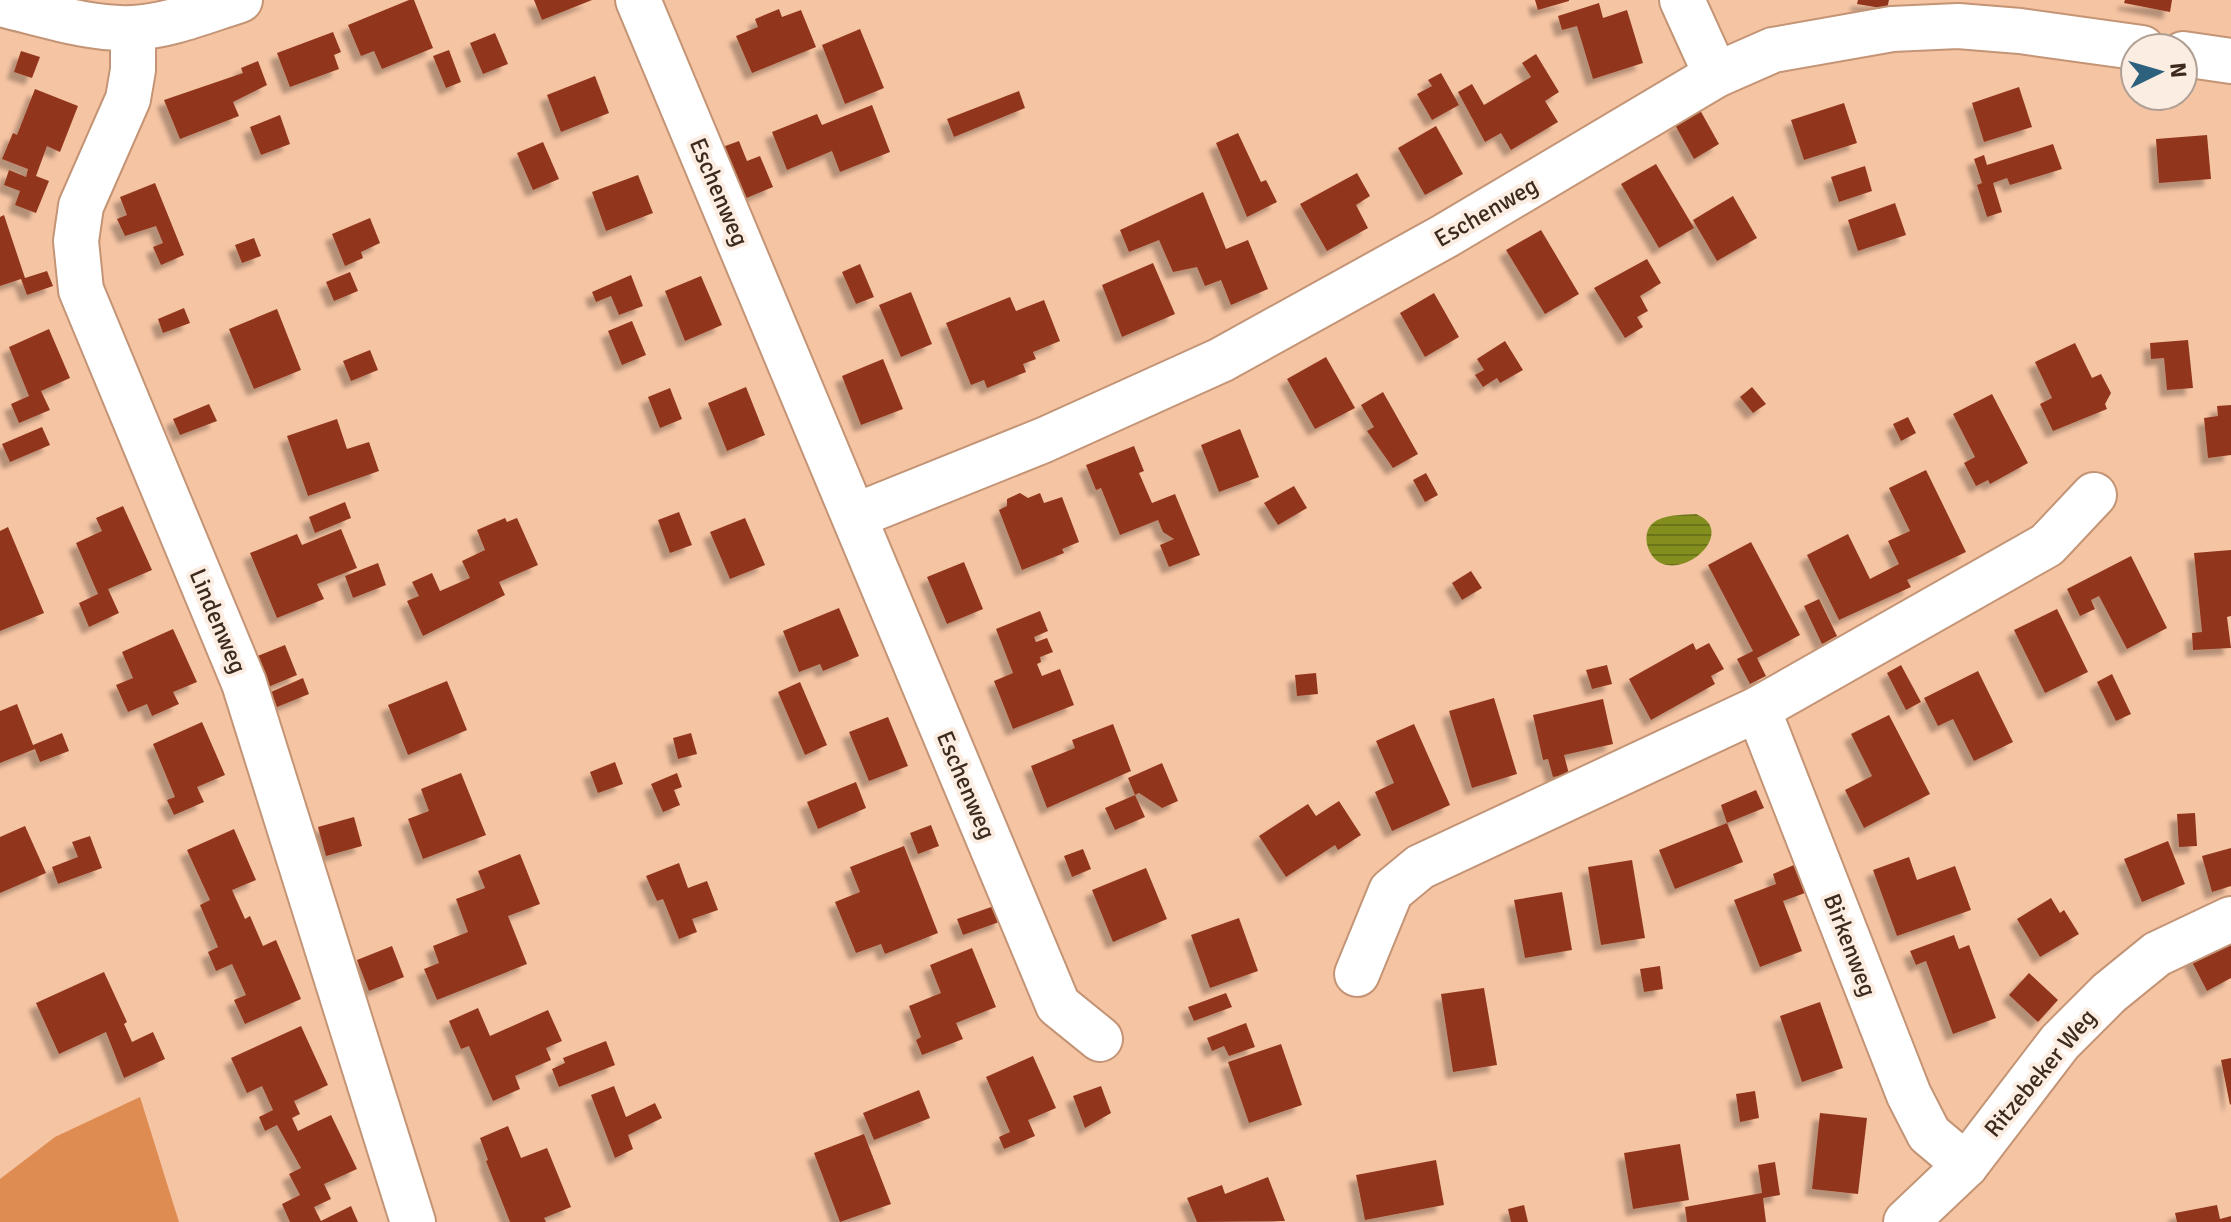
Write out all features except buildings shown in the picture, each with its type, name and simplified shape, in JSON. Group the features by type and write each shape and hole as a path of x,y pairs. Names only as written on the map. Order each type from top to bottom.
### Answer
{"street":[{"path":"0,4 97,26 133,28 169,23 240,0"},
{"name":"Eschenweg","path":"638,0 1058,1005 1100,1039"},
{"path":"1682,0 1716,75"},
{"name":"Eschenweg","path":"855,516 1044,440 1221,360 1445,236 1716,75 1773,50 1892,29 1958,26 2119,45"},
{"name":"Lindenweg","path":"133,28 133,70 128,99 81,206 76,241 81,290 244,683 413,1222"},
{"path":"2199,56 2231,61"},
{"path":"1357,974 1391,891 1420,867 1758,709 2047,545 2094,495"},
{"name":"Birkenweg","path":"1758,709 1909,1095 1929,1134 1966,1165"},
{"name":"Ritzebeker Weg","path":"1906,1222 1966,1165 2060,1042 2109,993 2157,954 2231,919"}],"shaded area":[{"path":"1696,514 1707,521 1711,530 1705,549 1686,563 1674,565 1663,564 1653,557 1646,539 1653,523 1663,518"},
{"path":"140,1097 179,1222 0,1222 0,1179 55,1137"}]}
